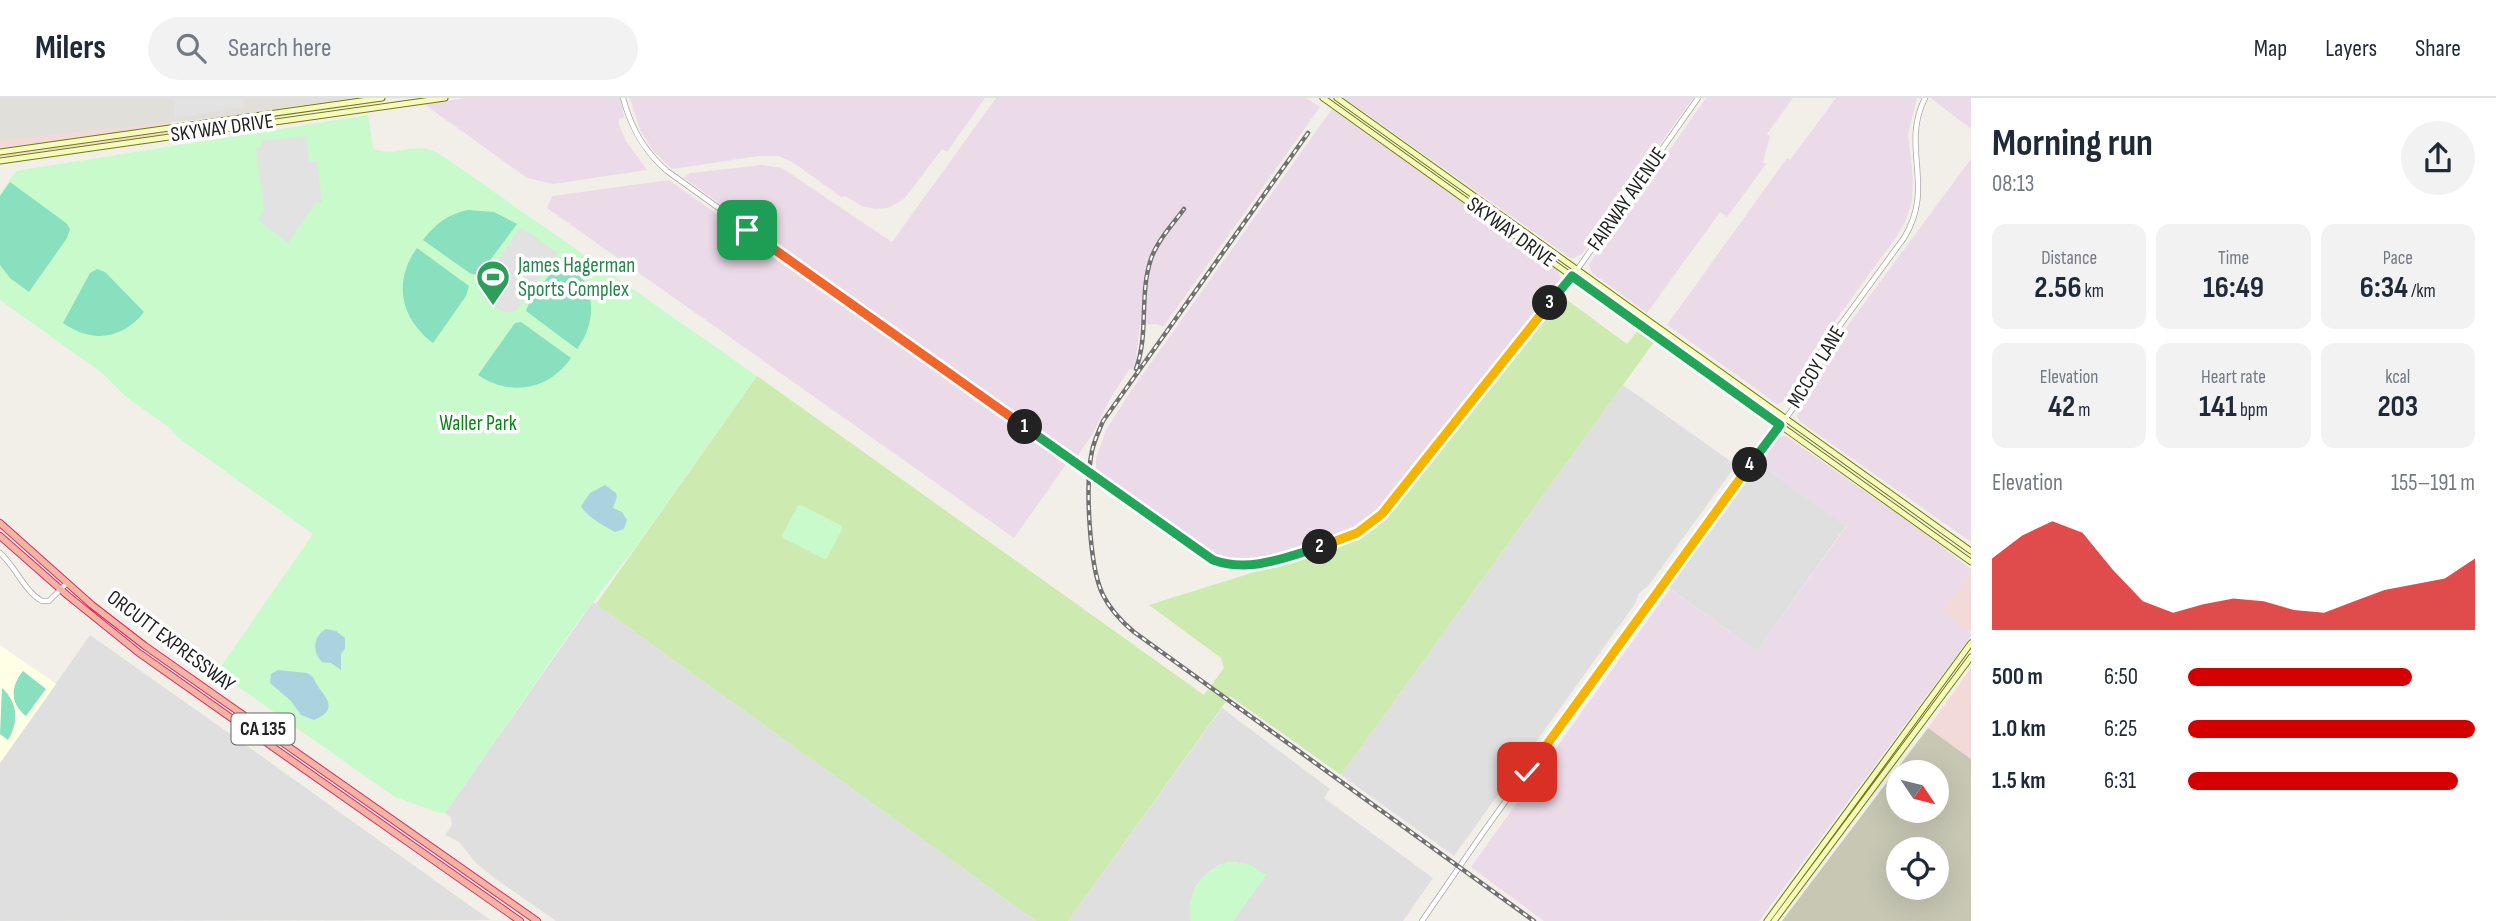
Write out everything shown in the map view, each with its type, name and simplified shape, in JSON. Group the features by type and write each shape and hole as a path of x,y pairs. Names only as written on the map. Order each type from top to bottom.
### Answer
{"highway":[{"name":"ORCUTT EXPRESSWAY","path":"0,523 134,638 537,921"},
{"name":"ORCUTT EXPRESSWAY","path":"0,536 128,645 520,921"}],"main road":[{"name":"SKYWAY DRIVE","path":"0,152 382,98"},
{"name":"SKYWAY DRIVE","path":"0,161 445,98"},
{"name":"SKYWAY DRIVE","path":"1323,98 1971,562"},
{"name":"SKYWAY DRIVE","path":"1337,98 1971,551"},
{"path":"1767,921 1971,643"},
{"path":"1774,921 1971,657"}],"street":[{"name":"FAIRWAY AVENUE","path":"624,98 631,124 639,138 652,158 666,170 1213,560 1234,566 1260,564 1332,543 1369,526 1390,505 1577,270 1698,98"},
{"name":"MCCOY LANE","path":"1422,921 1602,667 1785,419 1800,396 1819,354 1904,238 1914,220 1920,187 1915,137 1918,113 1925,98"},
{"path":"0,553 38,599 49,601 67,583"}],"shaded area":[{"path":"0,98 167,98 173,134 0,157"},
{"path":"0,98 354,98 214,118 0,140"},
{"path":"173,98 244,98 245,107 175,118"},
{"path":"467,98 620,98 624,117 619,119 619,125 626,141 647,170 553,184 527,178 424,104"},
{"path":"630,98 985,98 947,152 942,149 904,199 888,208 875,209 862,206 845,196 841,197 794,163 779,156 759,156 672,169 654,152 640,130"},
{"path":"996,98 1306,98 1320,107 1163,327 1157,324 1140,325 1135,368 1129,370 1076,458 684,178 690,173 762,165 782,168 892,242"},
{"path":"1344,98 1693,98 1582,254 1572,259"},
{"path":"1706,98 1793,98 1767,134 1770,136 1763,162 1766,164 1727,217 1720,212 1647,313 1592,273 1589,264"},
{"path":"1836,98 1917,98 1908,134 1913,178 1912,201 1897,236 1814,350 1786,401 1777,404 1667,325 1787,158 1790,160"},
{"path":"1932,98 1971,98 1971,129 1932,99"},
{"path":"1332,109 1558,270 1561,282 1373,517 1342,534 1258,560 1232,561 1200,547 1094,471 1096,458 1106,430 1133,388"},
{"path":"306,136 309,162 317,161 322,202 316,202 288,243 258,220 264,211 256,148 261,147 261,141"},
{"path":"1971,159 1971,542 1799,421 1797,416 1823,359"},
{"path":"669,180 1067,463 1014,538 547,208 552,196"},
{"path":"521,227 558,253 517,310 505,313 484,299 481,284"},
{"path":"1623,385 1736,465 1648,586 1639,593 1635,604 1454,856 1341,775"},
{"path":"1786,436 1971,569 1942,611 1970,632 1971,636 1759,921 1544,921 1471,867 1670,589 1757,651 1846,527 1760,464 1779,437"},
{"path":"1758,463 1846,526 1757,651 1669,588"},
{"path":"1971,572 1971,630 1970,632 1941,612"},
{"path":"593,602 1036,921 556,921 493,877 475,862 459,842 445,835 452,825 451,817 445,813"},
{"path":"90,635 490,920 0,921 0,763"},
{"path":"0,645 56,684 0,763"},
{"path":"1971,668 1971,759 1928,728"},
{"path":"1222,708 1330,789 1324,798 1433,878 1403,921 1233,921 1266,875 1236,862 1218,865 1195,887 1191,921 1068,921"},
{"path":"1928,728 1971,759 1971,921 1782,921 1886,784 1886,823 1950,822 1950,760 1904,760"}],"green space":[{"name":"Waller Park","path":"368,115 373,148 387,152 419,148 437,152 757,376 637,545 579,620 445,813 395,797 217,672 313,534 176,436 170,428 125,396 102,373 0,300 0,194 16,171"},
{"path":"10,182 66,223 70,229 67,238 29,292 10,278 0,265 0,196"},
{"path":"468,210 494,212 517,224 479,275 471,274 423,240 443,220"},
{"path":"417,248 469,286 466,296 433,343 413,322 404,298 405,273"},
{"path":"562,257 582,276 590,300 589,325 577,349 526,311"},
{"path":"97,269 105,272 144,312 126,328 106,336 84,334 63,323 90,273"},
{"path":"1563,297 1627,344 1638,330 1654,342 1341,775 1230,696 1068,921 1036,921 596,604 757,376 1204,695 1224,668 1221,658 1149,605 1354,541 1376,528"},
{"path":"521,322 571,358 552,377 528,387 503,386 478,375 515,323"},
{"path":"801,505 842,526 827,558 824,559 783,538 782,535"},
{"path":"23,671 46,689 26,716 14,700 14,688"},
{"path":"2,688 11,700 15,712 14,726 8,740 0,734"},
{"path":"1228,862 1249,864 1266,875 1233,921 1191,921 1190,902 1198,884 1211,871"}],"water":[{"path":"605,485 616,493 613,508 622,512 627,520 624,529 615,532 591,517 581,506 590,493"},
{"path":"326,629 336,631 345,638 341,670 331,663 322,662 315,649 318,636"},
{"path":"278,670 307,673 313,677 327,700 328,710 314,720 301,715 291,701 270,683 271,674"}],"railway":[{"path":"1308,133 1103,421 1092,451 1089,483 1090,524 1098,582 1109,605 1134,632 1534,921"},
{"path":"1136,369 1142,342 1147,272 1161,239 1184,209"}],"place":[{"name":"James Hagerman Sports Complex","path":"493,307"}],"route":[{"path":"747,230 1192,547 1213,560 1234,566 1278,560 1332,543 1369,526 1382,514 1572,276 1780,425 1527,772"}]}
